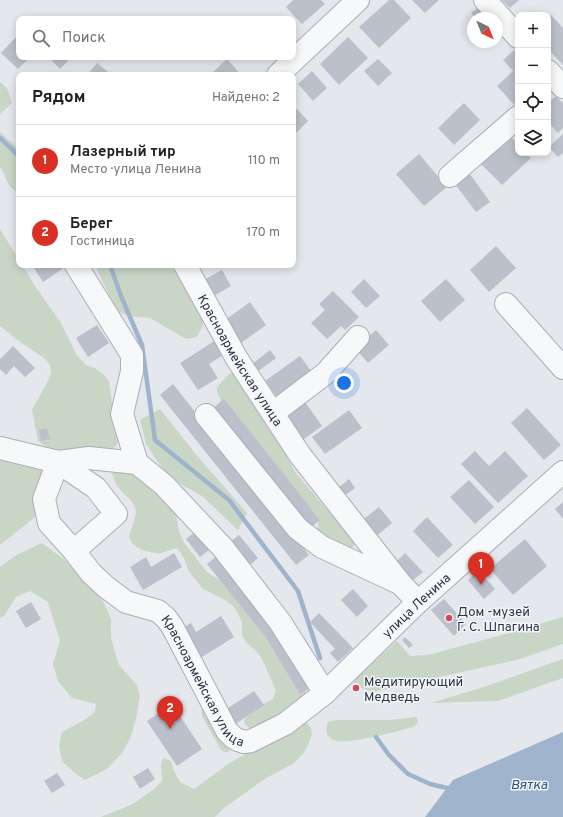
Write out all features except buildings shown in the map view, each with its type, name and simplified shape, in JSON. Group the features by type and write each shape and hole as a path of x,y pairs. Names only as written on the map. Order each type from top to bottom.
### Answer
{"street":[{"path":"296,58 358,0"},
{"path":"485,0 515,34"},
{"path":"281,72 294,60"},
{"path":"450,176 516,120"},
{"path":"78,268 132,355 132,371 122,414 137,463"},
{"name":"Красноармейская улица","path":"187,268 237,359 300,455 400,583 418,602"},
{"path":"506,304 563,368"},
{"path":"273,413 326,373 358,337"},
{"path":"206,415 298,529 322,547 400,583"},
{"path":"0,448 58,462 96,488 116,514 74,551"},
{"path":"58,462 89,458 137,463 164,485 223,548 280,622 325,693"},
{"name":"Красноармейская улица","path":"58,462 44,499 49,523 91,573 106,587 126,602 158,611 166,618 172,626 227,731 232,737 244,742 251,741 285,724 325,693"},
{"name":"улица Ленина","path":"325,693 418,602 563,472"}],"green space":[{"path":"0,82 7,88 12,103 0,114"},
{"path":"0,132 16,146 16,190 9,185 0,167"},
{"path":"0,229 16,255 16,268 24,268 61,323 76,354 86,365 95,368 109,381 114,417 119,431 118,442 113,450 67,452 51,450 38,441 32,410 48,381 51,372 50,365 44,358 0,326"},
{"path":"96,268 173,268 205,321 197,337 186,339 150,318 129,316 119,312"},
{"path":"231,373 235,374 249,390 296,473 329,512 345,523 355,542 349,553 317,532 319,518 224,407 217,392 217,387"},
{"path":"160,409 198,457 247,513 238,530 202,496 168,477 146,444 140,420"},
{"path":"0,452 38,464 45,472 45,487 35,517 0,545"},
{"path":"125,465 175,507 179,532 185,544 207,572 228,585 307,689 298,704 284,715 251,730 245,724 244,720 259,706 273,699 276,691 261,657 246,642 242,635 242,623 237,611 225,600 203,589 188,570 184,558 177,548 163,553 156,553 141,549 132,543 129,536 135,516 135,507 132,501 121,491 112,474 114,470"},
{"path":"42,543 65,560 103,601 111,619 111,638 119,665 137,685 140,696 131,736 123,752 107,769 85,780 62,761 59,745 62,732 83,721 95,712 96,704 72,698 58,681 53,664 60,641 48,602 30,591 16,597 4,616 0,618 0,567 16,555"},
{"path":"563,617 563,644 520,659 373,692 353,685 356,678 397,641 410,656 428,655"},
{"path":"563,659 563,678 498,701 431,703 487,686"},
{"path":"204,708 231,746 231,749 228,752 221,750 202,716 202,710"},
{"path":"416,717 418,720 417,724 413,727 357,740 337,741 331,738 326,731 328,722 336,720 390,720"},
{"path":"298,722 307,723 311,728 312,734 303,754 293,764 266,778 224,808 215,817 101,817 133,804 154,789 162,781 161,765 163,758 171,761 173,769 180,782 194,789 231,762 281,735"}],"water":[{"name":"Вятка","path":"563,732 563,817 425,817 453,780"}],"waterway":[{"path":"0,138 16,153"},
{"path":"111,268 121,296 142,345 155,440 229,500 298,591 320,658"},
{"path":"376,737 389,755 408,774 430,784 452,790"}],"place":[{"name":"Лазерный тир","path":"481,585"},
{"name":"Дом -музей Г. С. Шпагина","path":"449,618"},
{"name":"Медитирующий Медведь","path":"356,688"},
{"name":"Берег","path":"170,729"}]}
